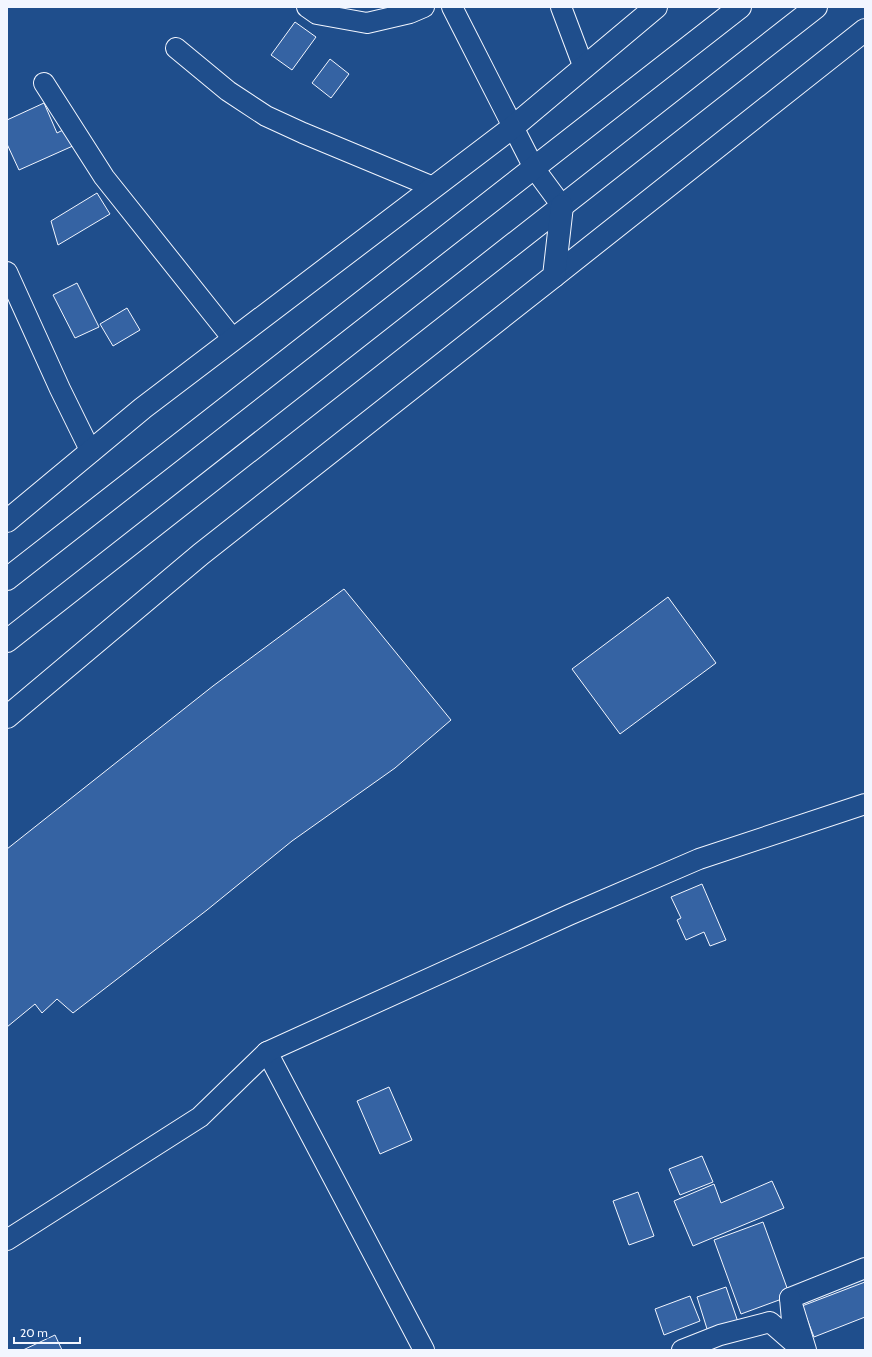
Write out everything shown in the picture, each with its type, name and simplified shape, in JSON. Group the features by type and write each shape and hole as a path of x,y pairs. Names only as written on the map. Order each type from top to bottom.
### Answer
{"highway":[{"path":"7,521 143,408 513,126 656,7"},
{"path":"7,579 740,7"},
{"path":"7,641 816,7"},
{"path":"7,717 201,554 865,30"},
{"path":"554,276 562,206"}],"street":[{"path":"307,7 318,14 367,23 410,13 424,7"},
{"path":"452,7 534,168 562,206"},
{"path":"561,7 584,68"},
{"path":"176,48 228,91 266,116 303,133 433,186"},
{"path":"44,83 80,142 104,177 234,339"},
{"path":"7,272 60,389 91,452"},
{"path":"7,1240 200,1117 267,1052 568,915 699,859 865,804"},
{"path":"267,1052 424,1350"},
{"path":"790,1298 865,1268"},
{"path":"682,1350 720,1335 770,1322 794,1343 790,1298"},
{"path":"790,1298 806,1350"}],"building":[{"path":"295,22 316,37 292,70 271,55"},
{"path":"330,59 349,74 331,98 312,83"},
{"path":"44,103 57,133 67,128 75,145 19,170 7,144 7,120"},
{"path":"97,193 110,214 58,245 51,221"},
{"path":"77,283 99,327 75,338 53,295"},
{"path":"127,308 140,330 113,346 100,324"},
{"path":"344,589 451,720 395,768 292,841 207,910 73,1013 57,999 42,1013 35,1004 7,1027 7,849 213,686"},
{"path":"668,597 716,663 620,734 572,669"},
{"path":"702,884 726,940 710,946 704,932 686,940 677,920 681,918 671,897"},
{"path":"389,1087 412,1140 380,1154 357,1101"},
{"path":"702,1156 713,1182 680,1195 669,1169"},
{"path":"772,1181 784,1208 693,1246 674,1201 714,1184 721,1203"},
{"path":"638,1192 654,1236 629,1245 613,1201"},
{"path":"763,1222 790,1296 741,1314 714,1240"},
{"path":"865,1282 865,1317 814,1337 802,1306"},
{"path":"726,1287 738,1322 708,1332 697,1297"},
{"path":"690,1296 700,1321 664,1335 655,1309"},
{"path":"55,1335 62,1350 23,1350"}]}
